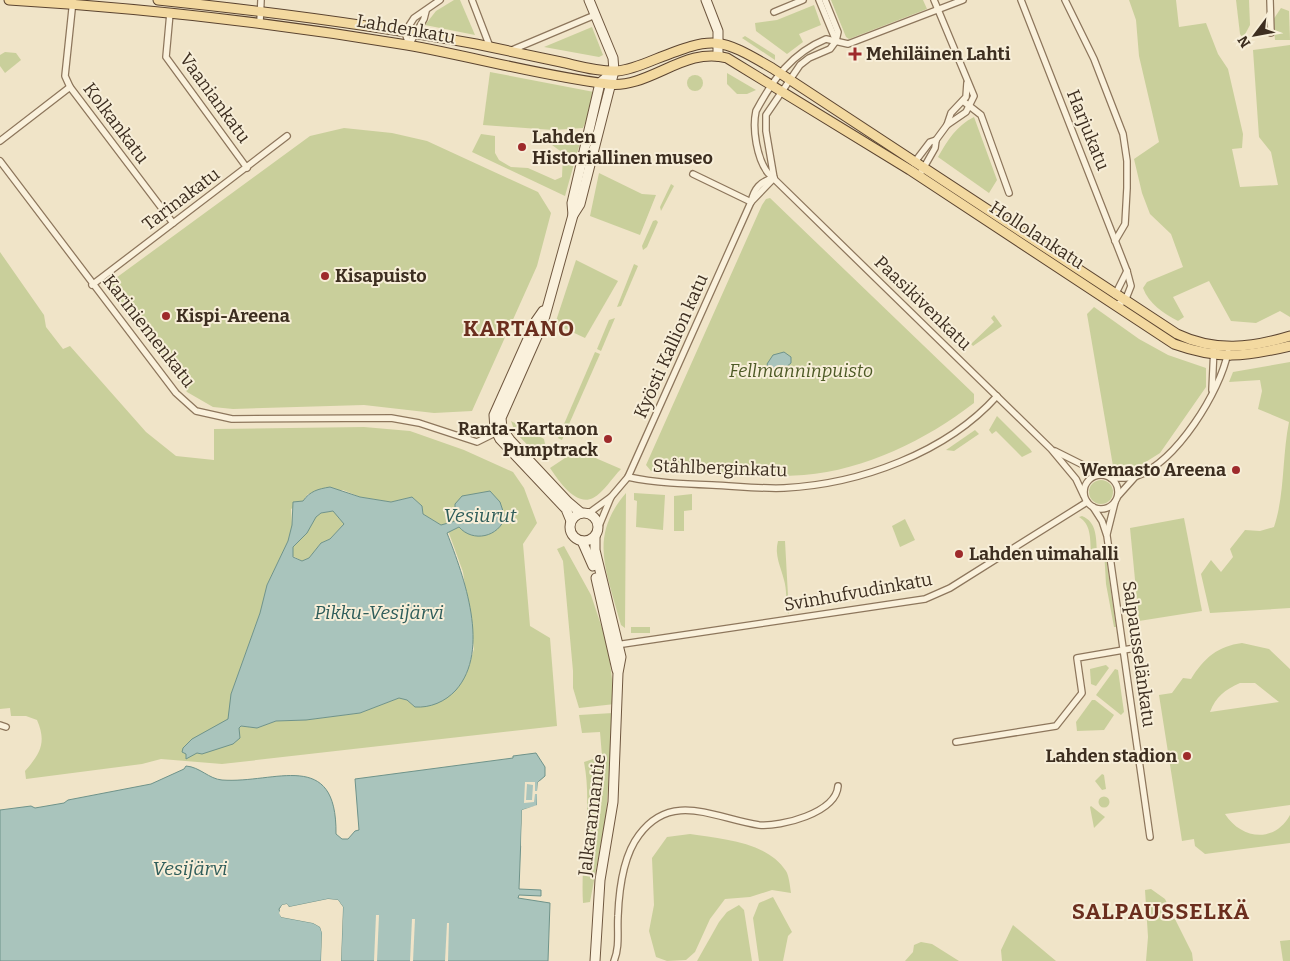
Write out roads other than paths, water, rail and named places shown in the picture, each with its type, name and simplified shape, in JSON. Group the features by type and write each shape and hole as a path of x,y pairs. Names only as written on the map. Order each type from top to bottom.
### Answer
{"main road":[{"name":"Lahdenkatu","path":"9,0 72,2 260,22 409,46 610,84 626,85 693,58 709,55 718,56 727,58 782,92"},
{"name":"Lahdenkatu","path":"158,0 261,11 405,32 511,51 594,69 614,71 643,64 695,44 719,43"},
{"path":"499,431 501,418 543,323 546,306 573,215 580,204 614,71 613,58 589,0"},
{"path":"706,0 718,31 718,56"},
{"path":"719,43 732,46 776,71"},
{"path":"573,215 572,203 600,83 614,71"},
{"name":"Hollolankatu","path":"776,71 1177,334 1213,351"},
{"name":"Hollolankatu","path":"782,92 910,170 1174,344 1228,352 1290,346"},
{"path":"499,431 556,488 585,513 596,518 599,526 595,537 582,541 572,534 571,521 566,509 499,431 494,424 496,411 536,321 546,306"},
{"name":"Hollolankatu","path":"1228,352 1290,336"},
{"path":"571,521 585,513"},
{"name":"Jalkarannantie","path":"595,537 595,550 615,645"},
{"name":"Jalkarannantie","path":"582,541 592,559 615,645 621,657 618,673 613,802 600,880 595,961"}],"street":[{"path":"260,22 261,0"},
{"path":"409,46 405,32 414,18 440,0"},
{"path":"472,0 490,47"},
{"path":"774,12 803,0"},
{"path":"819,0 836,41"},
{"path":"774,178 765,123 766,115 804,61 830,49 836,41 838,32 825,0"},
{"path":"919,176 935,148 936,140 948,125 957,120 970,106 974,96 934,0"},
{"name":"Paasikivenkatu","path":"963,0 848,44 826,39 812,45 794,57 776,71 772,86 761,101 755,118 759,153 764,168 1051,449 1076,479 1085,499"},
{"name":"Harjukatu","path":"1021,0 1127,270 1131,286 1126,300"},
{"path":"1065,0 1094,59 1122,134 1127,161 1127,188 1124,224 1119,238 1115,241"},
{"path":"1270,0 1271,33"},
{"name":"Kolkankatu","path":"72,2 65,76 70,87 173,223"},
{"path":"409,46 424,19 426,11"},
{"name":"Vaaniankatu","path":"170,13 166,57 247,168"},
{"path":"511,51 595,15"},
{"path":"948,125 951,113 966,97 967,83"},
{"path":"0,141 70,87"},
{"path":"962,101 980,116 1009,193"},
{"name":"Tarinakatu","path":"92,285 287,136"},
{"path":"910,170 930,142 936,140"},
{"name":"Kariniemenkatu","path":"0,161 92,285 176,393 196,411 232,418 391,418 419,423 477,442 499,431"},
{"path":"693,174 751,202"},
{"name":"Kyösti Kallion katu","path":"585,513 611,496 628,477 751,202 754,191 766,180 774,178"},
{"path":"1126,300 1115,306 1115,294 1127,270"},
{"path":"1212,395 1213,351"},
{"path":"1135,477 1111,478 1102,475 1089,479 1084,487 1085,499 1093,507 1105,508 1116,500 1135,477 1169,455 1212,395 1228,352"},
{"name":"Ståhlberginkatu","path":"628,477 673,483 784,488 844,478 873,471 920,453 976,416 997,396"},
{"name":"Paasikivenkatu","path":"1051,449 1102,475"},
{"path":"1111,478 1117,487 1116,500"},
{"name":"Kyösti Kallion katu","path":"599,526 611,496"},
{"name":"Svinhufvudinkatu","path":"615,645 925,599 950,588 1085,499"},
{"name":"Salpausselänkatu","path":"1107,536 1116,500"},
{"name":"Salpausselänkatu","path":"1093,507 1102,521 1107,536 1150,837"},
{"path":"956,742 1056,726 1061,723 1082,693 1078,658 1134,648"},
{"path":"614,961 618,951 618,914 623,876 631,849 639,835 651,822 664,814 685,809 771,825 803,817 821,809 834,800 838,786"}],"water":[{"path":"784,352 791,357 791,363 780,372 771,373 767,364 773,355"},
{"name":"Pikku-Vesijärvi","path":"330,487 360,497 391,502 412,497 422,506 423,514 441,525 455,521 455,504 462,496 490,491 500,502 505,517 502,524 492,533 485,536 471,535 459,527 447,533 467,591 471,613 472,655 466,674 452,694 432,705 415,707 407,700 399,698 360,713 306,720 276,721 257,728 241,726 239,728 240,738 233,744 202,754 197,753 186,759 186,754 182,752 183,748 192,739 228,719 231,694 260,613 267,585 288,541 292,525 293,502 303,501 311,493","holes":["333,511 344,524 330,539 321,543 309,558 302,561 293,557 293,547 307,533 316,517 321,513"]},
{"name":"Vesijärvi","path":"536,753 545,767 545,776 538,782 537,806 522,810 519,889 541,890 541,896 519,895 518,898 550,903 548,961 341,961 343,907 338,900 328,899 289,907 287,904 282,905 279,909 281,917 313,923 320,927 322,933 321,961 0,961 0,810 31,806 35,808 151,784 184,769 186,766 196,768 213,778 222,780 299,776 314,780 326,789 334,807 336,834 342,839 348,839 355,831 359,830 355,779 513,758 513,756"}],"place":[{"name":"Mehiläinen Lahti","path":"855,54"},
{"name":"Lahden Historiallinen museo","path":"522,147"},
{"name":"Kisapuisto","path":"325,276"},
{"name":"Kispi-Areena","path":"166,316"},
{"name":"Ranta-Kartanon Pumptrack","path":"608,439"},
{"name":"Wemasto Areena","path":"1236,470"},
{"name":"Lahden uimahalli","path":"959,554"},
{"name":"Lahden stadion","path":"1187,756"}],"district":[{"name":"KARTANO","path":"519,328"},
{"name":"SALPAUSSELKÄ","path":"1161,911"}],"park label":[{"name":"Fellmanninpuisto","path":"801,371"}],"water label":[{"name":"Vesiurut","path":"480,515"}]}
